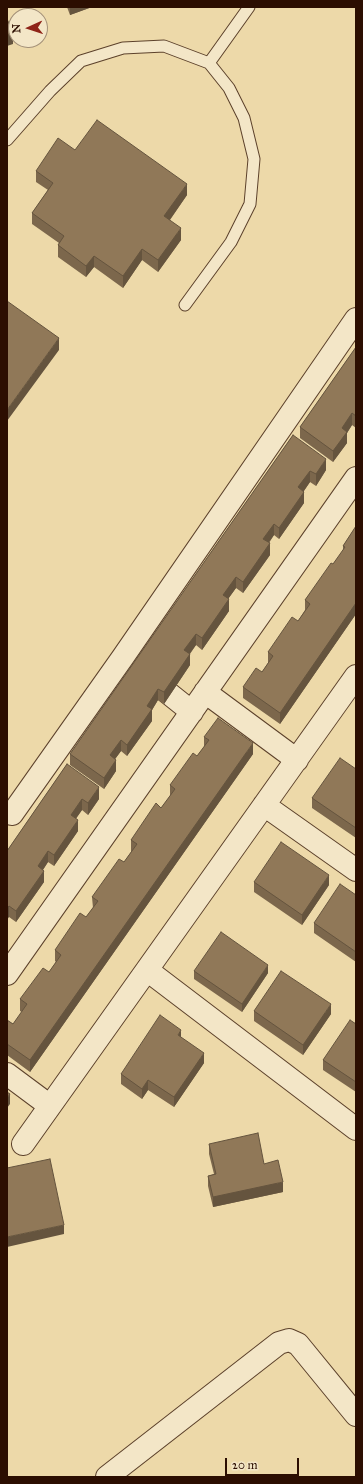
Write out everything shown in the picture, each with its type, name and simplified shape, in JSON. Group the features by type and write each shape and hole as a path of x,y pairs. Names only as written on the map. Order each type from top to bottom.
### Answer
{"street":[{"path":"12,814 123,657 356,319"},
{"path":"7,974 356,478"},
{"path":"123,657 192,712"},
{"path":"23,1144 356,676"},
{"path":"205,692 297,760"},
{"path":"264,805 356,870"},
{"path":"147,970 356,1128"},
{"path":"7,1074 50,1106"},
{"path":"107,1477 279,1344 289,1340 298,1344 356,1415"}],"lane":[{"path":"210,63 250,7"},
{"path":"7,140 50,91 80,61 123,48 164,46 210,63 229,88 244,118 254,159 250,204 231,242 186,305"}],"building":[{"path":"7,19 8,34 7,35"},
{"path":"97,120 187,184 164,216 181,228 158,260 142,249 123,276 94,256 86,266 58,245 64,236 32,213 53,183 36,171 58,138 75,150"},
{"path":"7,301 59,338 7,410"},
{"path":"356,347 356,416 352,413 342,428 347,432 333,451 300,427"},
{"path":"293,435 326,459 316,474 310,471 298,487 304,492 279,528 274,524 263,539 270,543 243,582 236,577 223,595 229,599 202,638 196,634 184,650 190,654 164,692 158,689 147,706 152,709 127,745 121,740 110,755 116,760 104,778 70,754"},
{"path":"356,526 356,603 280,713 243,687 256,668 262,672 273,656 268,652 292,617 298,621 310,604 305,600 331,563 333,564 345,547 343,546"},
{"path":"218,718 253,743 30,1060 7,1044 7,1020 13,1024 27,1004 20,999 43,968 49,972 61,955 55,950 80,913 86,917 98,901 92,897 119,859 124,862 137,844 131,840 156,803 161,808 175,789 170,785 193,753 197,756 209,740 204,737"},
{"path":"340,758 356,769 356,828 312,798"},
{"path":"67,764 99,787 88,803 82,799 71,815 78,820 54,855 48,851 38,866 44,871 16,911 9,906 7,908 7,851"},
{"path":"281,842 329,875 302,915 254,882"},
{"path":"340,884 356,895 356,952 314,923"},
{"path":"221,932 268,965 242,1004 194,971"},
{"path":"281,971 331,1004 303,1045 254,1011"},
{"path":"160,1015 181,1030 178,1035 204,1053 174,1097 148,1080 142,1089 121,1074"},
{"path":"350,1020 356,1024 356,1082 323,1060"},
{"path":"258,1133 264,1164 278,1160 283,1182 213,1197 208,1176 216,1174 209,1144"},
{"path":"50,1159 64,1225 7,1237 7,1168"}]}
